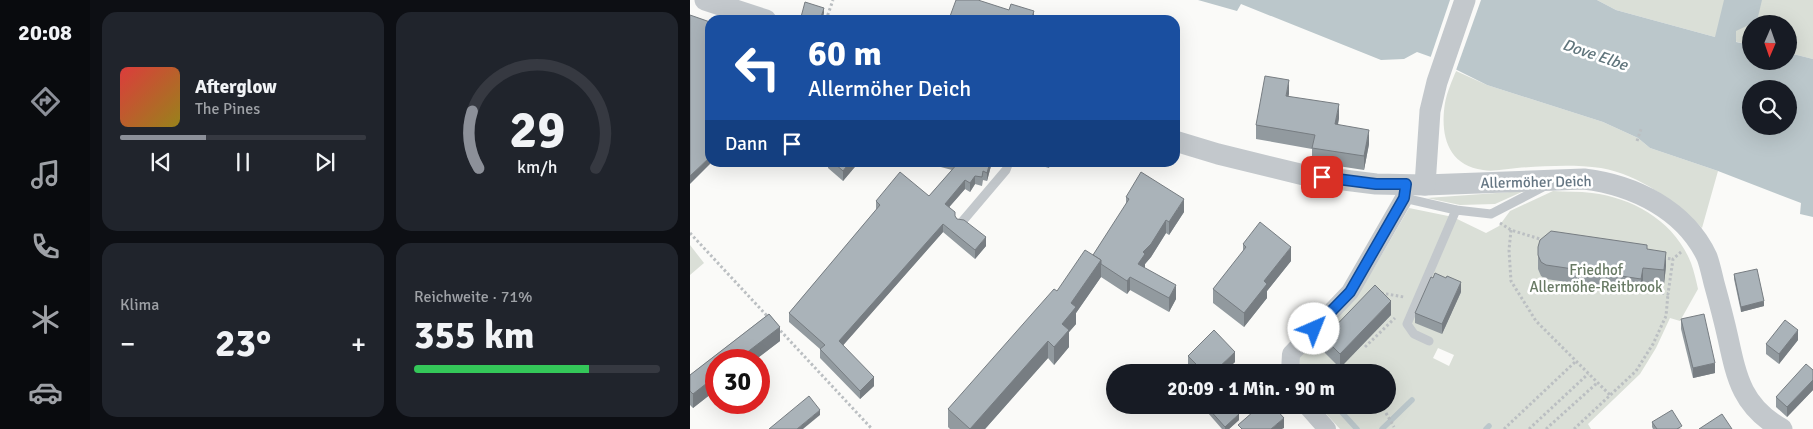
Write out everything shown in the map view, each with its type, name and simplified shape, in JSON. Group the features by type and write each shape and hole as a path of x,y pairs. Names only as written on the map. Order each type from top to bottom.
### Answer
{"street":[{"path":"705,0 751,15"},
{"path":"1290,364 1291,354 1350,292 1412,189 1437,82 1466,0"},
{"name":"Allermöher Deich","path":"1180,143 1304,175 1412,189 1584,179 1605,181 1638,192 1672,212 1697,239 1708,259 1744,395 1757,412 1769,422 1782,429"},
{"path":"1314,414 1327,429"}],"lane":[{"path":"961,223 1007,167"},
{"path":"1412,189 1456,210 1491,214 1559,179"},
{"path":"1429,342 1414,334 1407,324 1456,210"}],"path":[{"path":"828,15 833,0"},
{"path":"1637,141 1641,129"},
{"path":"1491,214 1512,230 1552,241"},
{"path":"1512,230 1509,250 1511,281 1536,321 1610,395"},
{"path":"690,233 872,429"},
{"path":"1655,257 1673,259 1680,254"},
{"path":"1574,429 1636,371 1653,344 1666,316 1673,259"},
{"path":"1648,290 1668,294"},
{"path":"1380,293 1418,298"},
{"path":"1365,347 1394,318"},
{"path":"1504,429 1575,362"},
{"path":"1529,429 1588,374"},
{"path":"1546,429 1597,382"},
{"path":"1387,414 1394,427"}],"green space":[{"path":"1597,0 1813,0 1813,59 1798,55 1798,15 1742,15 1742,43 1616,10"},
{"path":"1456,71 1487,85 1603,122 1638,138 1650,148 1718,171 1702,228 1680,208 1656,191 1615,171 1570,166 1487,171 1461,162 1449,146 1445,137 1444,126 1446,99"},
{"path":"1524,191 1495,204 1460,205 1427,198"},
{"name":"Friedhof Allermöhe-Reitbrook","path":"1553,191 1592,193 1623,200 1651,215 1675,235 1691,263 1698,289 1680,321 1670,318 1656,348 1640,374 1588,424 1591,429 1340,429 1326,414 1396,414 1396,364 1298,364 1299,356 1349,303 1374,268 1409,208 1453,217 1486,233 1499,226 1510,211","holes":["1438,348 1454,355 1449,366 1433,358"]},
{"path":"690,245 704,263 690,275"}],"water":[{"name":"Dove Elbe","path":"1198,0 1597,0 1616,10 1715,37 1724,0 1762,0 1758,15 1742,15 1742,28 1736,31 1736,42 1742,43 1742,70 1798,70 1798,55 1813,59 1813,217 1800,214 1801,203 1718,171 1650,148 1638,138 1603,122 1487,85 1431,57 1417,52 1404,59 1381,60 1241,4 1237,11"}],"pier":[{"path":"1450,0 1481,0 1455,73 1430,59"}],"building":[{"path":"956,0 978,0 1009,10 1011,4 1034,11 1033,15 950,15"},
{"path":"805,2 824,8 822,15 802,15"},
{"path":"690,15 705,20 705,162 690,176"},
{"path":"1265,76 1289,80 1286,96 1339,104 1335,124 1369,130 1364,156 1312,148 1315,135 1256,125"},
{"path":"954,167 989,167 987,173 983,171 982,177 975,176 970,183 965,180 945,204 955,212 957,219 964,220 986,237 975,250 943,224 839,341 874,377 860,391 820,349 825,345 789,313 880,205 876,201 900,172 929,196"},
{"path":"1141,172 1184,199 1169,222 1166,220 1151,244 1143,252 1145,254 1138,264 1176,285 1169,298 1130,277 1127,281 1101,264 1101,260 1093,255 1129,199 1126,197"},
{"path":"1260,222 1291,247 1264,281 1267,284 1244,313 1213,289 1246,247 1243,244"},
{"path":"1551,231 1647,245 1647,249 1666,252 1664,270 1643,268 1641,279 1546,265 1541,262 1538,255 1538,247 1540,240"},
{"path":"1085,250 1101,260 1071,303 1076,307 1062,324 1069,330 1054,347 1048,341 970,429 948,409 1054,289 1057,291"},
{"path":"1757,269 1764,301 1741,307 1734,274"},
{"path":"1435,273 1461,282 1442,324 1415,313 1431,277 1433,278"},
{"path":"1375,285 1391,301 1340,354 1324,338"},
{"path":"769,314 780,327 751,349 724,349"},
{"path":"1704,314 1715,363 1693,368 1681,319"},
{"path":"1785,320 1798,330 1779,354 1766,344"},
{"path":"1214,330 1235,352 1222,364 1196,364 1188,356"},
{"path":"705,363 705,385 693,394 690,391 690,375"},
{"path":"1806,364 1813,370 1813,380 1787,407 1776,397"},
{"path":"809,396 820,410 797,429 769,429"},
{"path":"1672,410 1682,426 1677,429 1657,429 1652,422"},
{"path":"1213,414 1239,414 1225,427"},
{"path":"1251,414 1280,414 1284,418 1271,429 1242,429 1238,425"},
{"path":"1722,414 1732,429 1699,429"}],"waterway":[{"path":"1382,429 1412,400"},
{"path":"1343,414 1357,429"},
{"path":"1486,429 1489,426"}],"route":[{"path":"1314,329 1350,292 1404,198 1406,184 1376,184 1322,177"}]}
